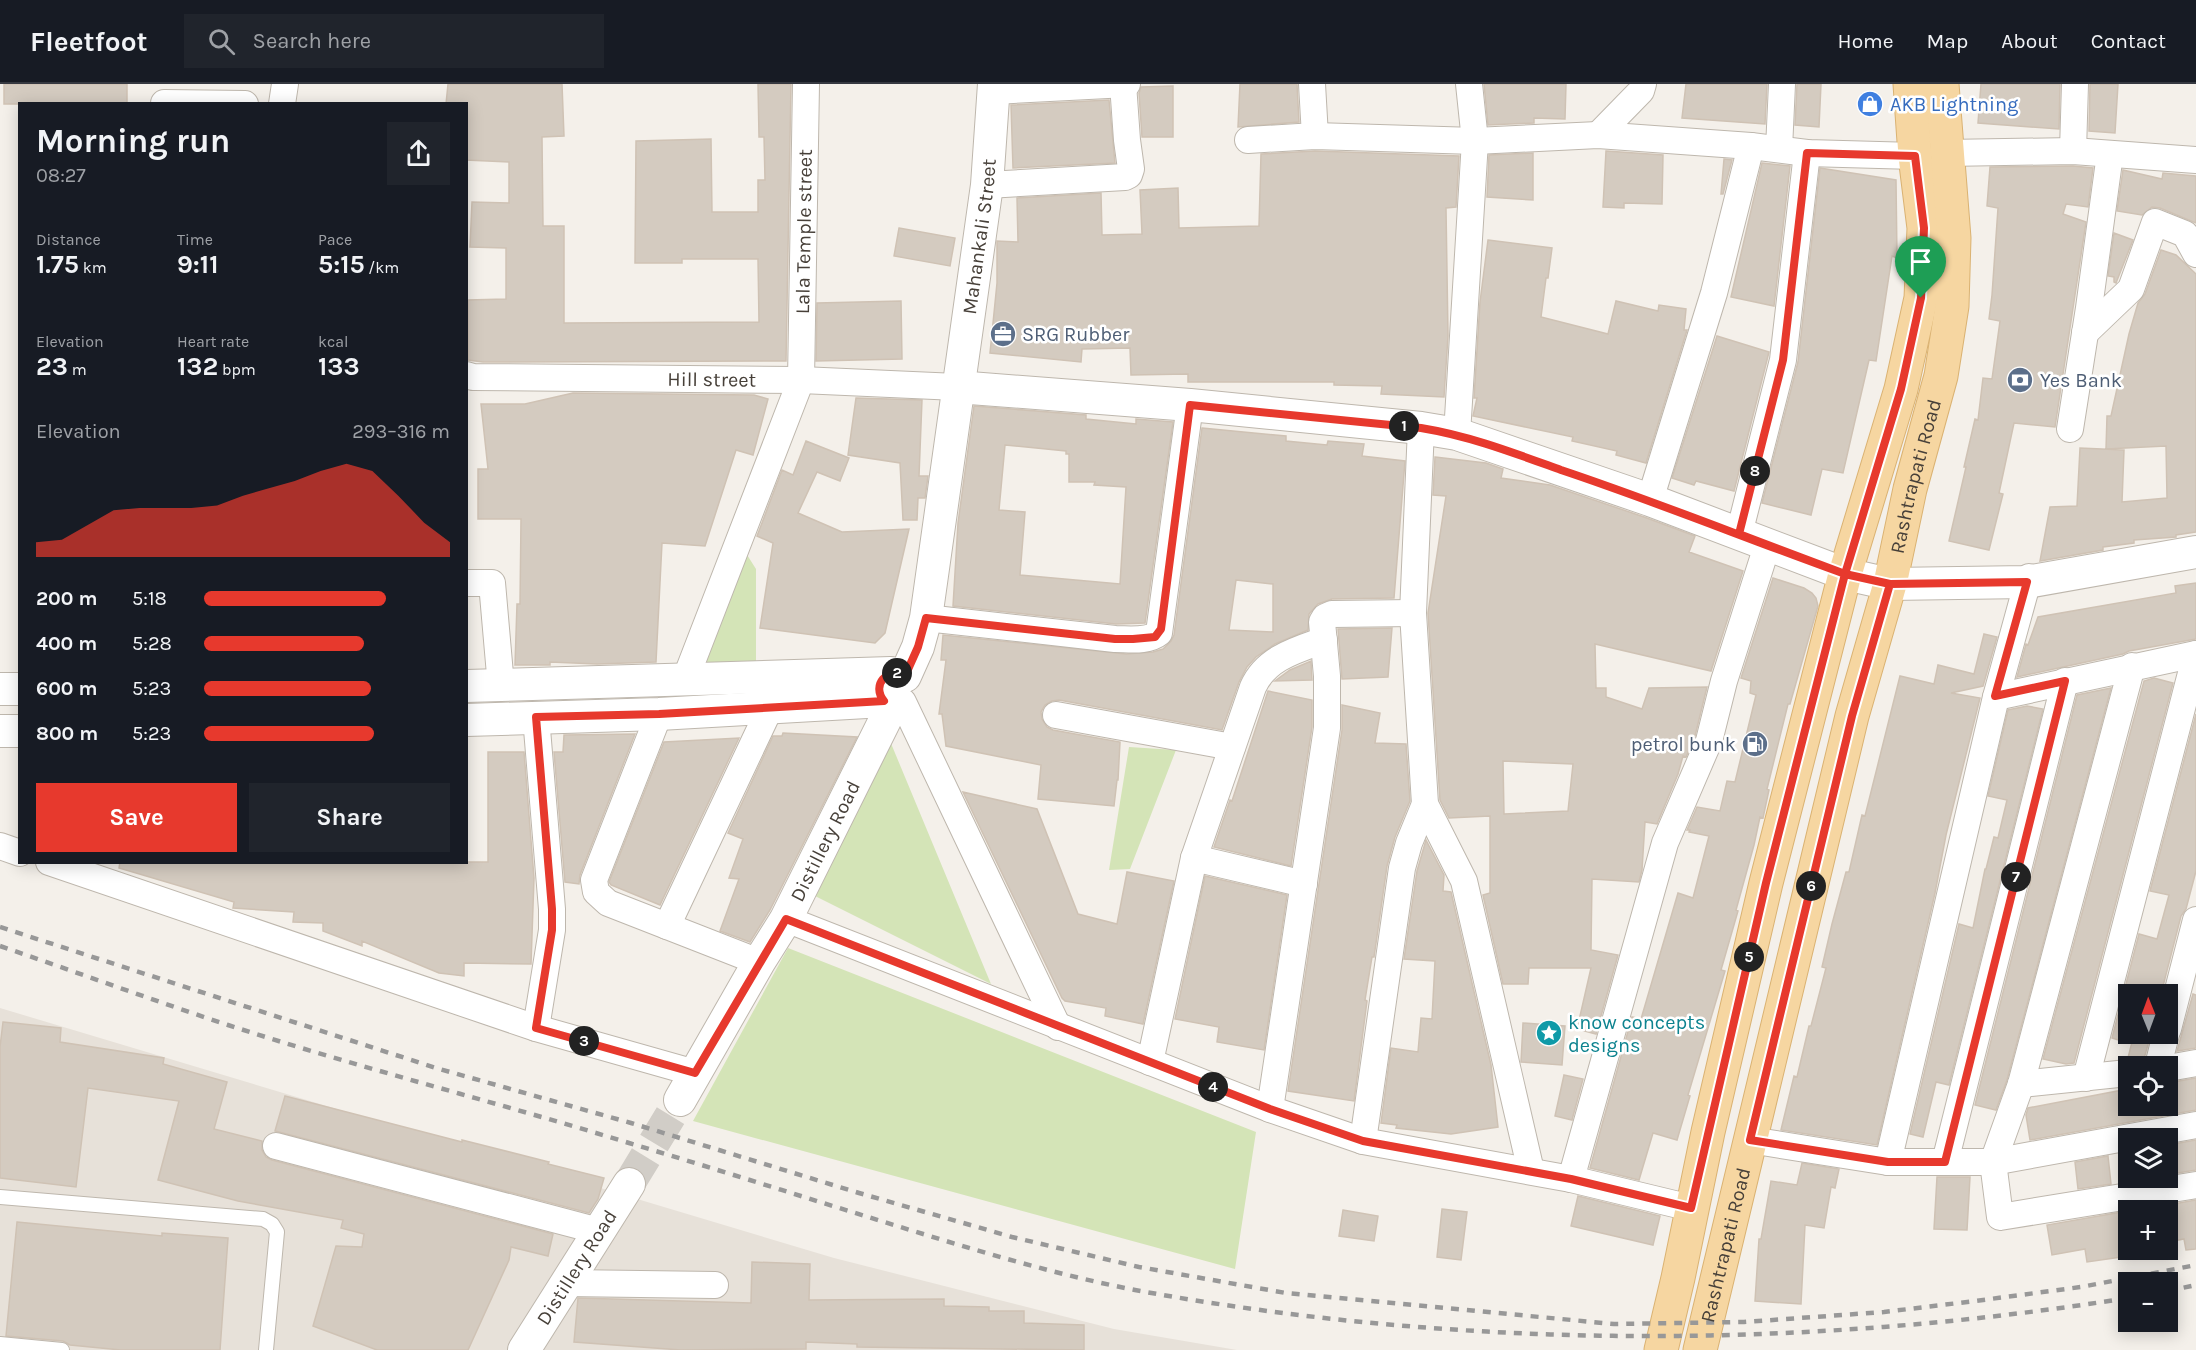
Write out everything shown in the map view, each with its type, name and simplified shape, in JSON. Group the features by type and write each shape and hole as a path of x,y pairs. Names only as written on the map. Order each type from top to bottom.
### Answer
{"main road":[{"name":"Rashtrapati Road","path":"1700,1350 1852,716 1890,584 1910,489 1941,376 1952,306 1954,238 1910,84"},
{"name":"Rashtrapati Road","path":"1661,1350 1691,1208 1766,883 1845,574 1901,389 1921,298 1930,155 1942,84"}],"street":[{"path":"282,102 285,84"},
{"name":"Lala Temple street","path":"801,381 806,84"},
{"path":"987,185 1125,177 1131,170 1127,140 1125,84 994,88"},
{"path":"1312,84 1315,136"},
{"path":"1457,434 1475,141 1468,84"},
{"path":"1598,135 1641,91 1644,84"},
{"path":"1779,149 1782,84"},
{"path":"2073,151 2075,84"},
{"name":"Mahankali Street","path":"957,387 987,185 994,88"},
{"path":"1248,140 1315,136 1475,141 1598,135 1751,146 1807,153 1930,155 2073,151 2196,160"},
{"path":"1650,500 1714,293 1751,146"},
{"path":"1739,534 1783,360 1807,153"},
{"path":"2070,429 2110,154"},
{"path":"2085,333 2132,289 2155,222 2184,234 2196,254"},
{"name":"Hill street","path":"468,376 801,381 957,387"},
{"path":"685,680 801,381"},
{"path":"957,387 1190,405 1421,428 1457,434 1650,500 1845,574 1890,584 2028,580 2196,552"},
{"name":"Distillery Road","path":"680,1100 786,919 918,647 926,618 957,387"},
{"path":"926,618 1115,639 1146,638 1159,633 1190,405"},
{"path":"1421,428 1413,613 1425,804 1464,881 1531,1171"},
{"path":"1571,1179 1665,843 1709,741 1724,681 1767,546"},
{"path":"1888,1162 1995,696 2028,580"},
{"path":"468,583 492,583 501,686"},
{"path":"1270,1109 1327,728 1329,702 1322,622 1325,617 1332,614 1413,613"},
{"path":"1150,1062 1194,858 1259,674 1281,657 1324,639"},
{"path":"1995,696 2196,654 2086,1078"},
{"path":"2133,666 2021,1084 1993,1162 2000,1217 2196,1185"},
{"path":"667,926 770,708 768,677"},
{"path":"468,686 768,677 895,692"},
{"path":"1945,1162 2065,681"},
{"path":"0,689 18,689"},
{"path":"468,720 770,708 895,692"},
{"path":"895,692 1058,1027"},
{"path":"659,714 594,880 596,892 608,903 759,962"},
{"path":"1056,715 1232,747"},
{"path":"536,717 552,909 552,930 536,1028"},
{"path":"0,731 18,731"},
{"path":"1363,1141 1402,868 1409,843 1425,804"},
{"path":"0,846 18,852"},
{"path":"1194,858 1304,884"},
{"path":"55,864 536,1028 695,1073"},
{"path":"786,919 1270,1109 1363,1141 1571,1179 1691,1208"},
{"path":"2178,990 2196,920"},
{"path":"2178,1066 2196,1063"},
{"path":"2021,1084 2118,1074"},
{"path":"1750,1140 1888,1162 1993,1162 2196,1125"},
{"path":"276,1146 599,1231"},
{"name":"Distillery Road","path":"524,1350 629,1184"},
{"path":"566,1283 715,1285"}],"lane":[{"path":"0,1197 264,1219 272,1224 276,1232 266,1350"},
{"path":"0,1344 63,1350"}],"shaded area":[{"path":"0,1008 834,1258 1114,1329 1237,1350 0,1350"}],"green space":[{"path":"737,539 756,569 756,671 692,672"},
{"path":"890,741 991,984 813,895"},
{"path":"1129,747 1176,750 1130,869 1109,870"},
{"path":"788,948 1256,1132 1235,1269 693,1121"}],"building":[{"path":"4,84 127,84 127,102 4,104"},
{"path":"448,84 562,84 564,136 542,137 543,226 564,226 564,323 759,322 758,259 682,259 682,263 635,263 636,141 711,139 712,212 758,212 758,180 765,180 764,137 759,137 758,84 791,84 786,361 483,362 468,360 468,300 506,299 506,248 470,247 472,202 509,203 509,162 468,160 468,102 446,102"},
{"path":"1240,84 1297,84 1299,122 1238,127"},
{"path":"1484,84 1566,84 1565,119 1534,118 1534,123 1488,125"},
{"path":"1686,84 1767,84 1765,124 1682,118"},
{"path":"1797,84 1821,84 1819,127 1795,125"},
{"path":"1981,84 2060,84 2059,129 1978,123"},
{"path":"2090,84 2118,84 2115,133 2089,131"},
{"path":"1173,86 1173,137 1142,137 1139,93 1141,87"},
{"path":"1109,100 1115,163 1013,168 1011,105"},
{"path":"1315,151 1459,156 1456,207 1446,208 1448,336 1444,397 1381,394 1382,386 1334,385 1334,382 1188,382 1188,374 1131,375 1130,348 1082,349 1081,362 990,353 997,283 997,241 1018,242 1017,198 1101,193 1102,235 1142,234 1140,190 1178,188 1179,228 1259,226 1261,154"},
{"path":"1606,151 1663,155 1662,204 1624,203 1624,208 1603,207"},
{"path":"1533,153 1533,200 1487,197 1489,155"},
{"path":"1724,159 1732,160 1723,194 1721,194"},
{"path":"1762,163 1790,166 1774,306 1731,297"},
{"path":"2073,166 2093,168 2088,207 2066,204 2063,214 2086,222 2055,427 2014,423 1999,493 2003,494 1989,550 1949,541 1975,419 1978,420 1983,378 1992,379 2000,321 1989,319 1998,208 1987,206 1990,167"},
{"path":"1820,168 1896,180 1897,258 1892,256 1876,361 1869,360 1843,473 1822,469 1811,515 1762,503 1798,362"},
{"path":"2123,170 2162,179 2163,173 2196,176 2196,223 2160,208 2152,207 2142,215 2117,211"},
{"path":"899,228 955,238 950,266 894,256"},
{"path":"2114,233 2133,240 2116,283 2114,277 2108,276"},
{"path":"1488,240 1552,248 1541,317 1608,334 1616,301 1658,311 1659,305 1686,309 1684,330 1687,330 1646,463 1616,455 1617,451 1572,441 1573,437 1473,416 1477,398 1474,398 1480,302"},
{"path":"2161,250 2176,255 2196,274 2196,532 2176,535 2176,537 2134,540 2134,543 2103,547 2103,550 2040,561 2050,507 2077,506 2080,448 2124,450 2122,502 2167,498 2166,446 2106,449 2107,416 2111,416 2129,334 2138,303 2145,294"},
{"path":"901,301 902,359 816,361 817,303"},
{"path":"1717,336 1769,352 1734,491 1696,481 1694,485 1672,478"},
{"path":"573,393 754,395 768,399 753,455 736,450 705,546 662,543 656,662 597,664 550,662 550,665 515,665 517,604 520,604 521,519 478,519 478,469 488,469 481,404 525,404"},
{"path":"856,398 922,400 919,476 928,476 925,498 918,498 917,520 903,520 900,463 848,455"},
{"path":"974,406 1086,415 1086,419 1136,424 1136,419 1173,422 1145,623 1116,624 953,606 958,523","holes":["1005,445 1066,451 1066,454 1069,454 1069,482 1095,482 1094,485 1126,487 1120,584 1020,575 1025,512 999,510"]},
{"path":"1202,428 1286,436 1286,441 1327,445 1328,441 1364,444 1362,456 1405,461 1394,598 1332,599 1318,604 1309,614 1308,630 1275,644 1256,657 1247,667 1239,682 1222,730 1059,700 1045,705 1041,712 1042,719 1047,727 1053,730 1120,742 1114,806 1038,799 1041,765 946,746 942,714 939,714 946,660 941,660 943,635 1126,654 1163,649 1174,635","holes":["1236,580 1273,584 1273,632 1229,630"]},
{"path":"806,441 849,458 840,481 817,472 798,513 842,532 909,529 885,633 875,643 760,628 773,543 757,536 782,470 793,475"},
{"path":"1435,457 1486,463 1503,469 1501,478 1550,485 1695,536 1689,552 1743,571 1711,671 1595,644 1596,688 1606,688 1606,697 1642,709 1649,688 1707,687 1695,736 1686,757 1683,756 1657,824 1645,822 1639,882 1592,879 1591,950 1618,955 1596,1034 1577,1029 1591,968 1529,968 1528,984 1503,984 1483,895 1490,893 1490,816 1449,818 1440,800 1428,613 1446,496 1433,495","holes":["1503,761 1573,764 1568,811 1504,814"]},
{"path":"1773,578 1804,588 1816,598 1818,606 1790,704 1788,704 1767,789 1769,790 1763,818 1760,817 1736,910 1738,911 1721,970 1725,971 1677,1140 1653,1133 1639,1180 1590,1168 1632,1017 1641,1019 1678,893 1693,898 1709,836 1687,830 1697,807 1720,811 1727,781 1735,782 1756,695 1750,693 1751,681 1741,678"},
{"path":"2196,583 2196,639 2129,651 2017,677 2026,644 2028,645 2038,617 2176,593 2175,586"},
{"path":"1392,628 1388,677 1342,679 1338,629"},
{"path":"1984,634 1997,637 1983,686 1951,693 1980,698 1946,835 1935,893 1877,1145 1781,1130 1794,1076 1797,1077 1826,968 1822,967 1832,924 1846,872 1849,872 1862,815 1865,816 1900,676 1934,684 1938,665 1974,674"},
{"path":"1311,661 1312,680 1275,681 1290,670"},
{"path":"2154,678 2173,683 2074,1063 2066,1064 2043,1059 2144,681"},
{"path":"2111,688 2007,1080 1996,1110 1975,1105 2077,695"},
{"path":"1268,691 1312,700 1312,727 1291,866 1214,847 1230,800 1232,801"},
{"path":"1342,705 1380,713 1375,743 1406,744 1410,801 1395,837 1387,866 1374,957 1372,957 1365,1000 1367,1001 1354,1101 1288,1091 1342,730"},
{"path":"2027,706 2043,709 1949,1085 1936,1082 1923,1137 1910,1134 1959,924 1973,928 1985,869 1994,837 1998,838 2007,800 1988,796 2008,710"},
{"path":"2196,714 2196,871 2186,909 2181,916 2164,984 2126,984 2139,934 2157,939 2169,895 2150,891"},
{"path":"783,733 857,737 770,910 750,942 720,931 739,879 729,878 743,839 728,833 773,736 782,736"},
{"path":"635,734 580,875 579,884 565,882 554,752 563,752 564,735"},
{"path":"739,738 660,905 611,885 609,882 664,742"},
{"path":"488,752 524,752 534,878 531,964 464,963 464,976 439,973 362,941 362,946 323,931 323,923 293,922 294,912 233,908 234,902 119,868 120,864 468,864 468,862 488,862"},
{"path":"963,792 1037,809 1078,914 1117,924 1127,872 1174,881 1143,1024 1105,1016 1106,1008 1065,1001 1062,998"},
{"path":"1426,840 1444,875 1443,891 1451,892 1491,1065 1498,1127 1451,1134 1396,1128 1397,1125 1381,1123 1391,1048 1418,1052 1421,1018 1432,1019 1435,961 1404,959 1417,871"},
{"path":"1205,876 1287,895 1264,1050 1217,1042 1219,1027 1175,1019"},
{"path":"2193,994 2196,995 2196,1048 2177,1051"},
{"path":"2118,1015 2118,1040 2112,1038"},
{"path":"3,1022 61,1028 60,1042 164,1058 163,1064 227,1082 214,1129 262,1141 262,1150 266,1157 272,1160 553,1234 548,1256 511,1247 509,1260 468,1350 377,1350 313,1326 336,1246 362,1247 364,1234 341,1228 343,1220 238,1201 158,1180 179,1101 88,1088 76,1187 0,1178 0,1047"},
{"path":"1523,1023 1565,1026 1562,1065 1521,1062"},
{"path":"2132,1044 2148,1044 2145,1056 2128,1056"},
{"path":"1564,1075 1583,1079 1572,1120 1555,1116"},
{"path":"2196,1078 2196,1110 2178,1113 2178,1081"},
{"path":"2118,1091 2118,1116 2163,1116 2030,1140 2026,1115 2028,1108"},
{"path":"285,1096 549,1162 548,1164 604,1178 598,1199 589,1213 275,1131"},
{"path":"2196,1140 2196,1170 2178,1173 2178,1143"},
{"path":"2108,1156 2111,1184 2078,1189 2075,1162"},
{"path":"1802,1163 1839,1169 1835,1188 1831,1187 1824,1228 1805,1225 1801,1304 1755,1301 1759,1239 1761,1239 1771,1181 1797,1185"},
{"path":"1937,1177 1970,1177 1967,1230 1934,1229"},
{"path":"1578,1196 1660,1216 1653,1245 1571,1226"},
{"path":"2196,1200 2196,1249 2186,1250 2184,1239 2178,1240 2178,1203"},
{"path":"1442,1209 1467,1212 1461,1260 1437,1257"},
{"path":"1343,1210 1378,1216 1374,1241 1339,1236"},
{"path":"2118,1213 2118,1257 2087,1262 2085,1249 2052,1255 2047,1225"},
{"path":"17,1222 162,1236 162,1233 228,1238 220,1350 121,1350 70,1345 63,1341 6,1336"},
{"path":"752,1262 810,1264 809,1300 944,1299 944,1306 989,1307 989,1311 1024,1311 1024,1323 1084,1325 1084,1350 857,1347 857,1344 806,1342 806,1349 681,1350 574,1342 578,1298 751,1303"}],"tunnel":[{"path":"629,1184 680,1100"}],"railway":[{"path":"0,927 436,1068 631,1123 1012,1237 1139,1267 1286,1293 1614,1324 1744,1322 1884,1312 1975,1301 2081,1287 2196,1265"},
{"path":"0,946 278,1041 579,1128 975,1250 1070,1276 1135,1290 1258,1310 1382,1324 1506,1333 1631,1336 1756,1334 1881,1327 2005,1315 2118,1299"},
{"path":"2178,1289 2196,1285"}],"place":[{"name":"AKB Lightning","path":"1870,104"},
{"name":"SRG Rubber","path":"1003,334"},
{"name":"Yes Bank","path":"2020,380"},
{"name":"petrol bunk","path":"1755,744"},
{"name":"know concepts designs","path":"1549,1033"}],"route":[{"path":"1921,298 1901,389 1845,574 1767,546 1650,500 1457,434 1421,428 1190,405 1161,629 1155,637 1115,639 926,618 918,647 905,676 891,673 882,678 879,692 884,701 659,714 536,717 552,909 552,930 536,1028 695,1073 786,919 1270,1109 1363,1141 1571,1179 1691,1208 1766,883 1845,574 1890,584 1852,716 1750,1140 1888,1162 1945,1162 2065,681 1995,696 2027,582 1890,584 1845,574 1739,534 1783,360 1807,153 1915,156 1924,228 1921,298"}]}
